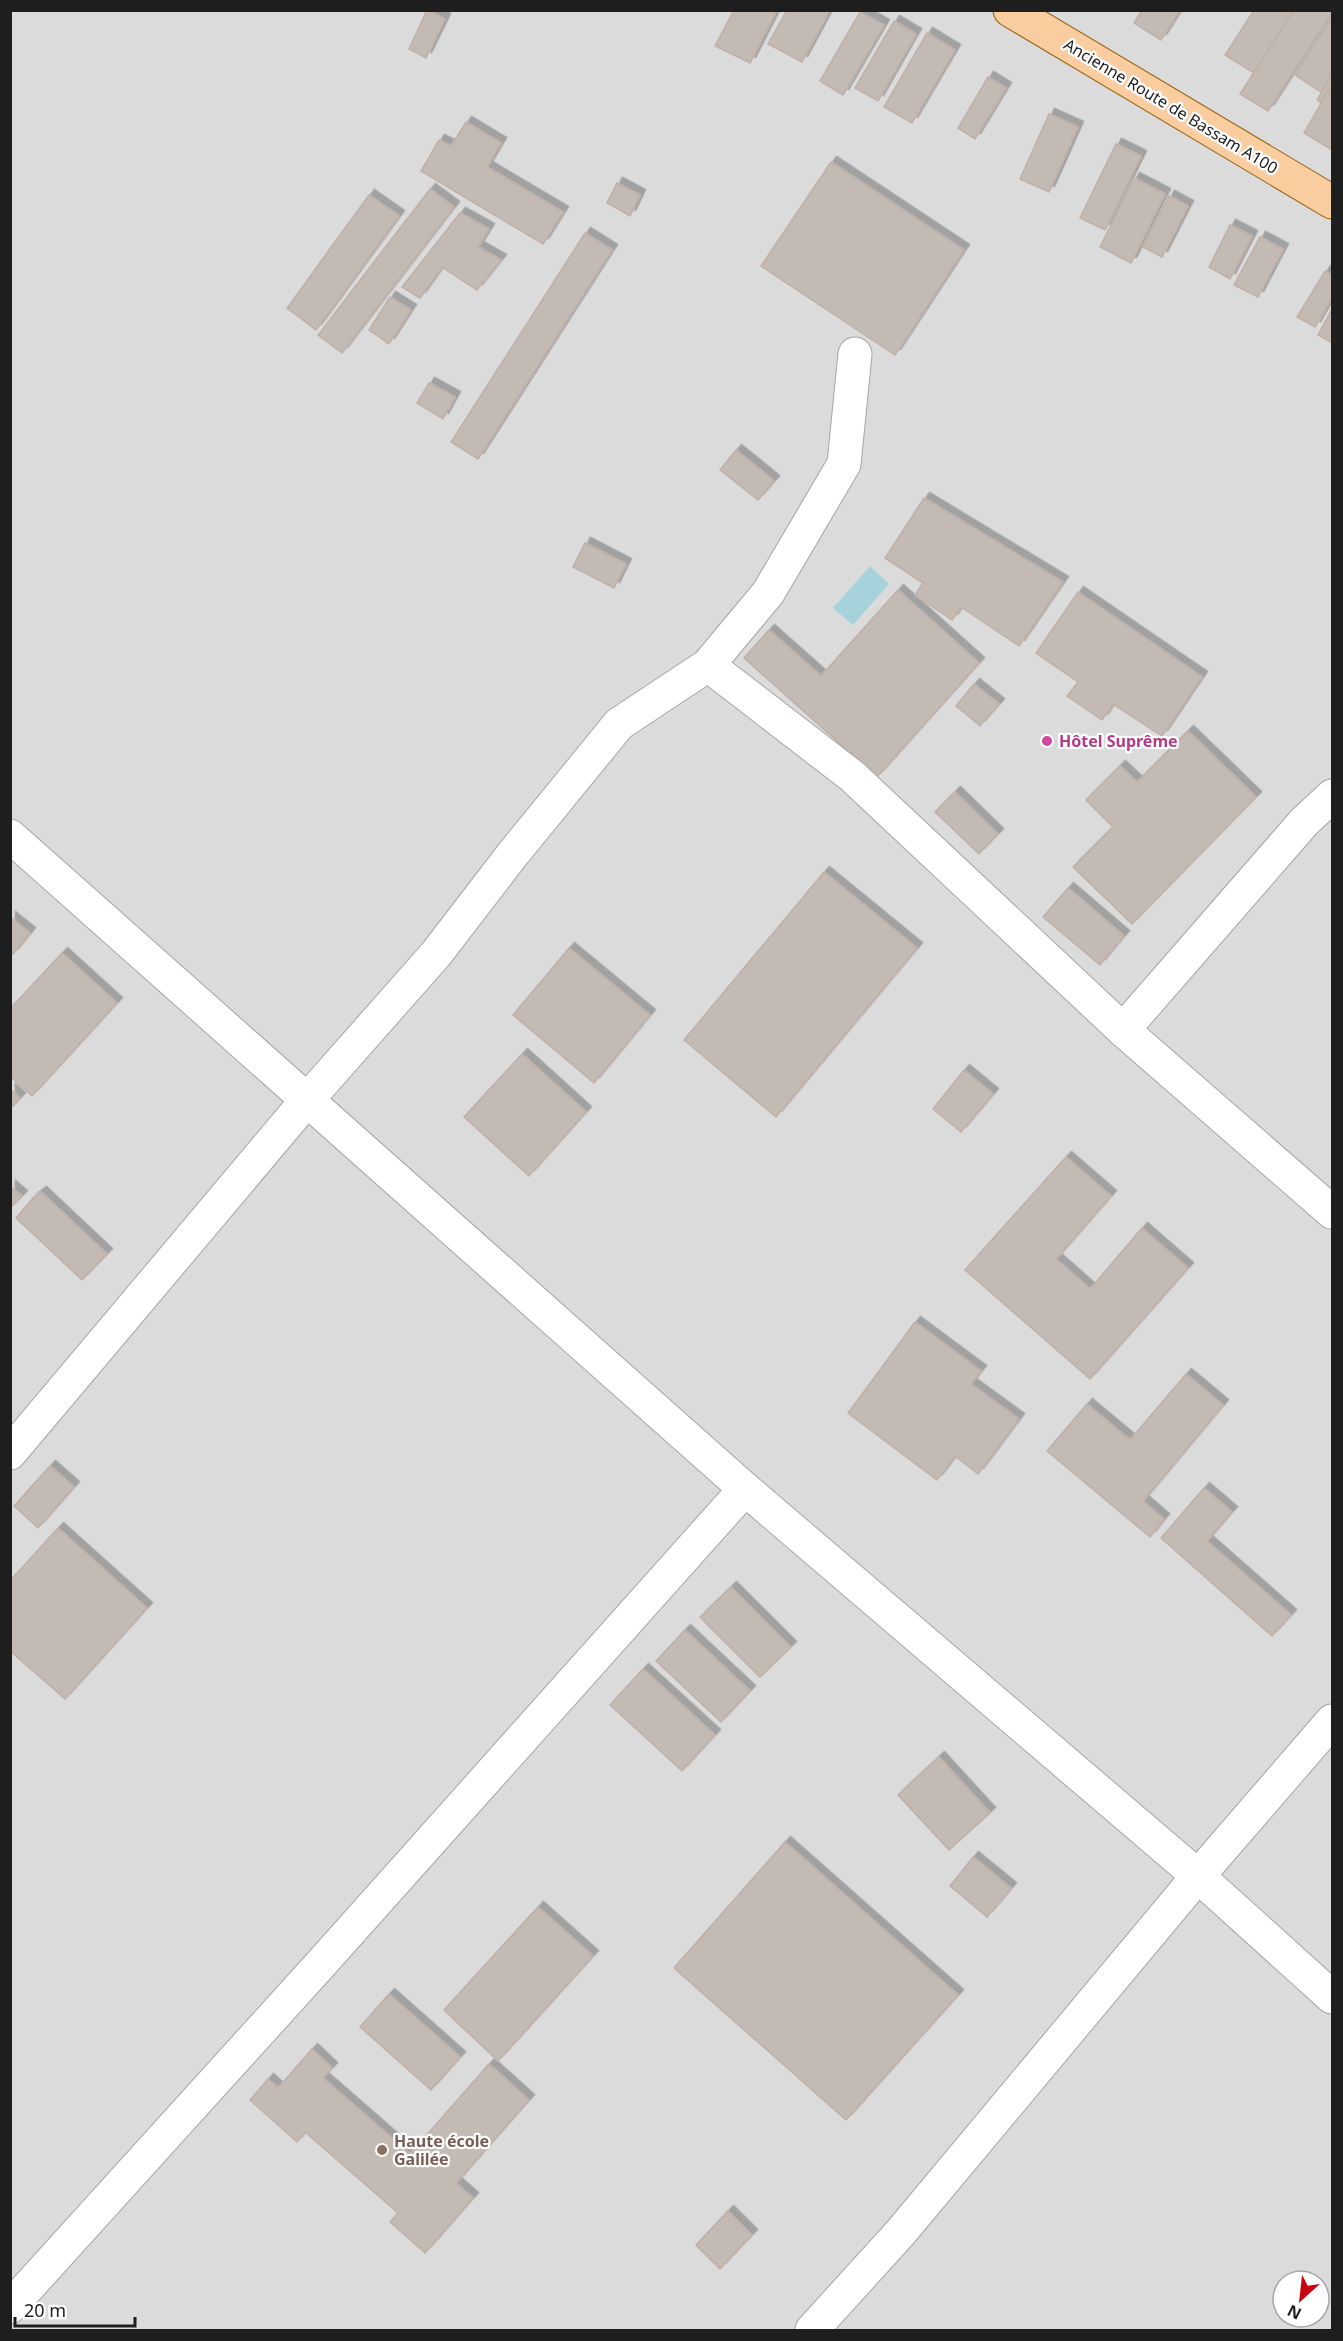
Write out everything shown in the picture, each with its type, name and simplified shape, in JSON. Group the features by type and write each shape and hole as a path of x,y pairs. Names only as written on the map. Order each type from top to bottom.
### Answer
{"main road":[{"name":"Ancienne Route de Bassam A100","path":"1010,10 1332,202"}],"street":[{"path":"10,1453 307,1100 436,954 512,855 619,724 708,665 768,593 844,464 855,354"},
{"path":"708,665 852,776 1124,1030 1332,1212"},
{"path":"1124,1030 1304,822 1332,796"},
{"path":"10,836 745,1489 1198,1876 1332,1997"},
{"path":"10,2307 319,1966 745,1489"},
{"path":"812,2331 901,2232 1198,1876 1332,1721"}],"shaded area":[{"path":"11,11 1332,11 1332,2330 11,2330"}],"water":[{"path":"870,566 889,584 853,625 833,608"}],"building":[{"path":"427,10 445,19 426,58 409,49"},
{"path":"734,10 777,10 750,63 715,46"},
{"path":"787,10 830,10 802,62 768,44"},
{"path":"1142,10 1180,10 1161,40 1134,23"},
{"path":"1254,10 1294,10 1254,73 1225,55"},
{"path":"1294,10 1332,10 1332,12 1268,111 1240,94"},
{"path":"860,12 884,25 843,95 820,81"},
{"path":"1332,17 1332,75 1321,92 1295,75"},
{"path":"894,21 916,34 878,101 855,88"},
{"path":"927,33 955,50 912,123 884,107"},
{"path":"1332,74 1332,110 1317,100"},
{"path":"988,77 1006,88 975,139 958,128"},
{"path":"1332,84 1332,150 1304,133"},
{"path":"1049,114 1078,127 1049,192 1020,179"},
{"path":"466,122 501,143 487,167 563,212 543,244 421,171 439,140 451,146"},
{"path":"1116,144 1141,156 1105,230 1080,218"},
{"path":"831,162 964,250 895,355 761,266"},
{"path":"1134,178 1165,194 1131,263 1100,247"},
{"path":"617,183 640,195 630,216 607,203"},
{"path":"430,189 454,207 342,353 318,335"},
{"path":"369,195 399,216 316,330 287,308"},
{"path":"1169,196 1188,206 1162,257 1143,247"},
{"path":"460,213 489,229 478,247 501,260 477,290 442,267 420,298 402,287"},
{"path":"1230,225 1252,236 1230,279 1209,267"},
{"path":"585,233 612,250 478,459 451,442"},
{"path":"1260,237 1283,249 1258,297 1234,285"},
{"path":"1325,271 1332,276 1332,298 1315,327 1297,317"},
{"path":"390,297 411,310 389,344 369,330"},
{"path":"1332,309 1332,343 1318,335"},
{"path":"429,383 455,397 443,419 417,403"},
{"path":"736,450 774,481 758,500 720,470"},
{"path":"924,498 1063,582 1019,646 961,607 952,620 915,595 923,583 885,558"},
{"path":"585,543 626,564 614,588 573,567"},
{"path":"898,590 979,663 877,777 744,658 769,630 821,676"},
{"path":"1078,592 1202,677 1162,736 1113,704 1102,720 1067,696 1078,682 1036,653"},
{"path":"974,684 999,704 980,726 956,706"},
{"path":"1188,731 1256,797 1132,924 1073,867 1113,827 1086,800 1120,766 1137,782"},
{"path":"955,792 998,834 979,854 935,812"},
{"path":"824,872 917,948 776,1117 684,1040"},
{"path":"1068,888 1124,936 1100,965 1043,917"},
{"path":"10,917 30,933 13,954 10,952"},
{"path":"569,948 650,1015 594,1083 513,1015"},
{"path":"62,953 117,1003 32,1096 10,1076 10,1009"},
{"path":"522,1054 586,1112 529,1176 464,1117"},
{"path":"964,1070 993,1094 961,1132 933,1109"},
{"path":"10,1089 20,1098 10,1109"},
{"path":"1066,1157 1111,1196 1056,1259 1090,1289 1142,1228 1188,1268 1090,1379 965,1270"},
{"path":"10,1186 22,1196 10,1208"},
{"path":"41,1192 107,1254 82,1280 16,1218"},
{"path":"915,1322 981,1371 971,1384 1019,1419 978,1474 955,1456 937,1480 848,1413"},
{"path":"1186,1374 1223,1405 1143,1501 1164,1519 1150,1537 1047,1451 1087,1404 1130,1440"},
{"path":"50,1466 74,1487 38,1528 14,1506"},
{"path":"1204,1488 1232,1512 1207,1541 1291,1615 1272,1636 1161,1538"},
{"path":"58,1528 147,1608 65,1699 10,1651 10,1581"},
{"path":"731,1587 791,1647 760,1677 700,1617"},
{"path":"685,1630 750,1691 721,1722 656,1661"},
{"path":"643,1669 715,1735 682,1771 610,1705"},
{"path":"939,1757 990,1813 949,1850 898,1795"},
{"path":"785,1842 958,1995 846,2120 674,1968"},
{"path":"973,1857 1011,1888 987,1917 950,1886"},
{"path":"538,1907 593,1956 498,2061 444,2010"},
{"path":"389,1994 460,2057 431,2090 360,2027"},
{"path":"312,2049 332,2068 323,2078 410,2154 489,2064 529,2100 456,2183 473,2198 425,2253 390,2222 398,2213 305,2132 297,2142 250,2100 268,2079 278,2088"},
{"path":"728,2211 752,2235 720,2269 696,2245"}],"place":[{"name":"Hôtel Suprême","path":"1047,741"},
{"name":"Haute école Galilée","path":"382,2150"}]}
